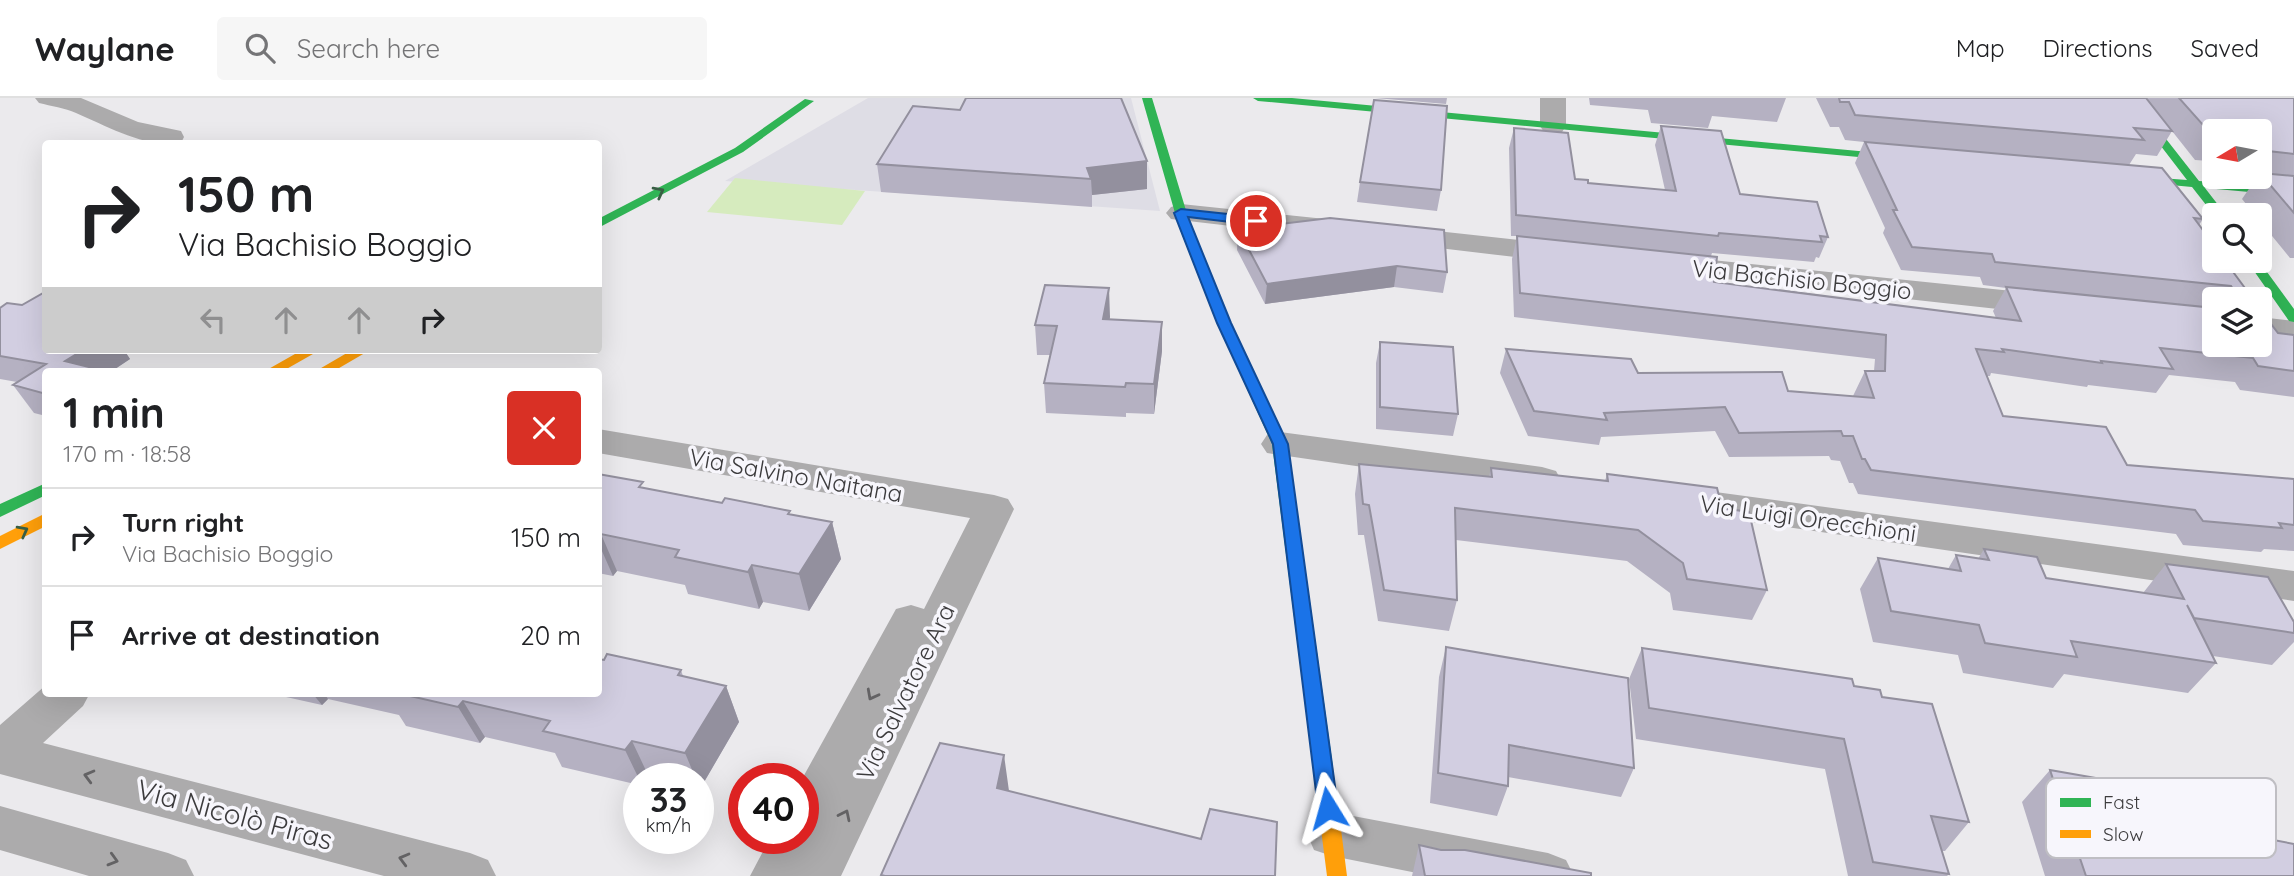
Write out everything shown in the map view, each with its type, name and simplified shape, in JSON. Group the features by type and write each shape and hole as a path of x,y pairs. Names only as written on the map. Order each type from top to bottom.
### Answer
{"street":[{"path":"48,98 82,106 130,128 171,137"},
{"path":"1147,98 1181,213 1224,323 1280,444 1334,855 1548,876"},
{"path":"1258,98 1928,160"},
{"path":"1553,98 1553,125"},
{"path":"2129,98 2211,203"},
{"path":"727,137 812,99"},
{"path":"602,223 739,150 812,99"},
{"path":"2108,177 2294,192"},
{"path":"1181,213 1590,256"},
{"name":"Via Bachisio Boggio","path":"1631,261 2075,307"},
{"path":"2262,273 2294,318"},
{"path":"2272,328 2294,331"},
{"path":"278,368 305,354"},
{"path":"329,368 355,354"},
{"name":"Via Salvino Naitana","path":"602,442 983,507"},
{"path":"1280,444 1576,485"},
{"path":"0,511 42,490"},
{"name":"Via Luigi Orecchioni","path":"1631,493 2294,586"},
{"name":"Via Salvatore Ara","path":"819,797 983,507"},
{"name":"Via Salvatore Ara","path":"815,876 983,507"},
{"path":"0,543 42,521"},
{"path":"1,753 63,697"},
{"name":"Via Nicolò Piras","path":"1,753 470,876"},
{"path":"0,828 168,876"},
{"path":"776,876 788,854"}],"shaded area":[{"path":"868,98 1131,98 1160,211 725,181"}],"green space":[{"path":"735,178 865,191 842,225 707,212"}],"building":[{"path":"966,98 1121,98 1147,161 1087,168 1091,179 877,164 913,106 960,110"},
{"path":"1839,98 2146,98 2172,131 2134,128 2144,140 1855,115 1849,102 1840,102"},
{"path":"2179,98 2294,98 2294,154 2272,151 2272,119 2202,119 2202,124"},
{"path":"1374,100 1447,106 1441,190 1360,182"},
{"path":"1661,126 1721,131 1740,194 1817,202 1828,237 1820,236 1822,242 1719,233 1718,236 1516,215 1514,128 1568,133 1575,179 1588,180 1588,183 1676,191"},
{"path":"1865,142 2162,168 2202,218 2194,218 2202,229 2202,273 2234,273 2244,287 1995,262 1992,254 1912,247 1893,210 1897,210"},
{"path":"2272,174 2294,176 2294,213 2272,187"},
{"path":"1330,218 1444,230 1447,272 1397,266 1267,284 1238,229"},
{"path":"1517,236 1717,257 1714,282 2021,321 2006,287 2202,307 2202,353 2160,348 2173,369 2101,361 2102,363 2002,349 2004,352 1976,349 2003,416 2106,427 2127,465 2294,479 2294,525 2279,523 2282,528 2203,521 2195,510 1871,470 1865,459 1862,459 1853,436 1843,436 1841,431 1739,433 1725,407 1604,413 1607,420 1534,411 1506,349 1631,359 1638,373 1782,372 1788,391 1874,398 1865,371 1885,371 1886,335 1520,293"},
{"path":"1045,285 1109,288 1103,319 1162,322 1154,384 1126,383 1125,387 1044,383 1057,326 1035,325"},
{"path":"42,294 42,354 76,354 65,361 93,368 42,368 42,393 13,385 46,364 0,356 0,308 7,303 22,305"},
{"path":"2272,325 2278,333 2294,335 2294,371 2258,366 2253,358 2244,357 2272,357"},
{"path":"1380,342 1453,347 1458,414 1380,407"},
{"path":"1359,464 1492,477 1491,468 1608,481 1607,474 1717,488 1722,508 1749,512 1767,590 1687,579 1683,563 1638,530 1455,508 1457,600 1384,590 1369,505 1363,504"},
{"path":"602,475 643,482 639,487 722,503 725,498 832,522 799,574 752,565 748,572 675,557 679,550 602,534"},
{"path":"1984,549 2037,557 2046,578 2184,599 2166,564 2268,577 2294,622 2294,633 2194,618 2187,605 2216,663 2071,641 2077,657 1985,643 1979,625 1891,611 1878,558 1961,571 1956,555 1989,560"},
{"path":"1446,647 1628,678 1634,768 1509,745 1508,786 1438,773"},
{"path":"1642,648 1852,679 1854,686 1880,690 1882,697 1932,704 1969,822 1931,816 1949,874 1873,862 1844,739 1649,708"},
{"path":"607,654 681,670 678,675 726,686 685,753 632,741 625,750 543,731 550,721 463,701 458,707 414,697 602,697 604,660"},
{"path":"940,743 1004,755 997,788 1201,839 1210,809 1277,822 1275,876 881,875"},
{"path":"2050,770 2096,778 2053,778"},
{"path":"2276,841 2294,844 2294,876 2086,876 2080,858 2276,858"},
{"path":"1419,845 1441,850 1465,850 1591,873 1591,876 1425,876"}],"traffic: fast":[{"path":"1147,98 1185,227 1224,323 1280,444 1323,767"},
{"path":"1258,98 1912,159"},
{"path":"2129,98 2211,203"},
{"path":"602,222 739,150 809,101"},
{"path":"2121,178 2294,192"},
{"path":"2262,273 2294,318"},
{"path":"0,511 42,490"}],"traffic: slow":[{"path":"278,368 305,354"},
{"path":"329,368 355,354"},
{"path":"0,543 42,521"},
{"path":"1323,767 1337,876"}],"route":[{"path":"1256,221 1181,213 1224,323 1280,444 1328,808"}]}
